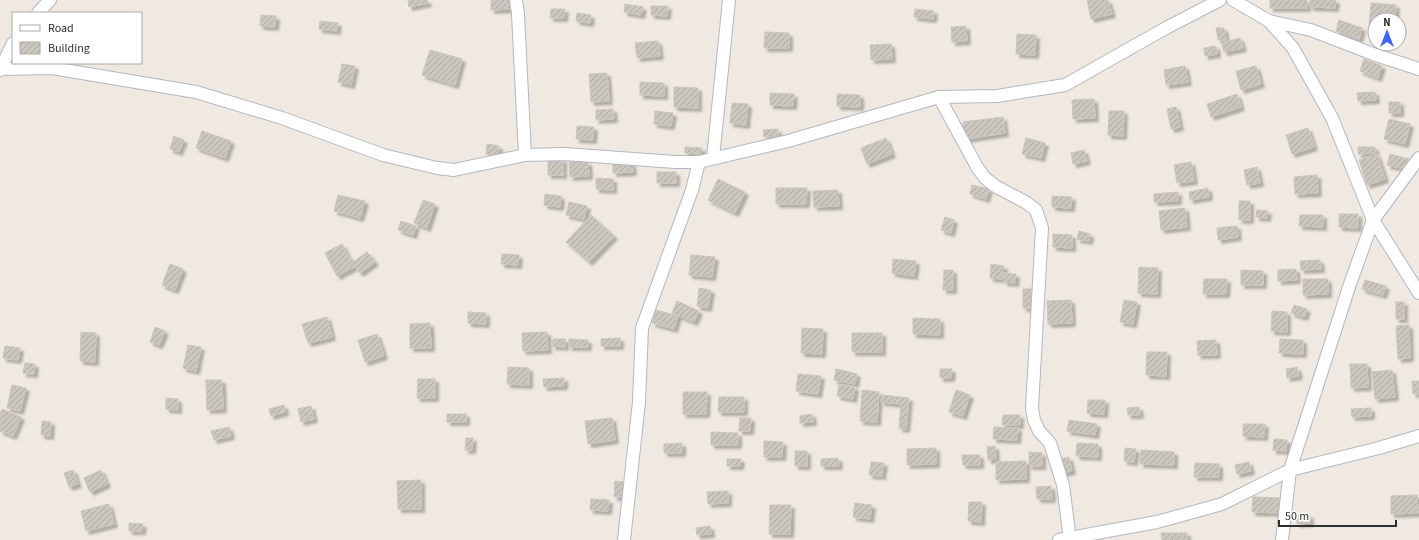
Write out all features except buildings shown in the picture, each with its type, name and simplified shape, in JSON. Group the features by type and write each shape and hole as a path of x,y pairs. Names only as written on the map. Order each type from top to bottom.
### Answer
{"street":[{"path":"39,12 50,0"},
{"path":"516,0 525,155"},
{"path":"713,158 729,0"},
{"path":"12,45 0,69 52,68 196,92 282,118 383,155 437,168 454,170 525,155 565,154 675,162 699,162 788,141 939,97 997,96 1065,85 1166,28 1220,0"},
{"path":"1233,0 1269,21 1293,48 1332,118 1372,220 1419,293"},
{"path":"1269,21 1311,30 1372,54 1419,69"},
{"path":"939,97 985,178 995,186 1036,210 1040,220 1042,228 1032,408 1034,420 1039,431 1050,443 1063,485 1066,540 1157,522 1222,504 1290,470 1379,448 1419,436"},
{"path":"1282,540 1290,470 1347,291 1372,220 1419,158"},
{"path":"624,540 639,402 642,328 692,190 699,162"}]}
